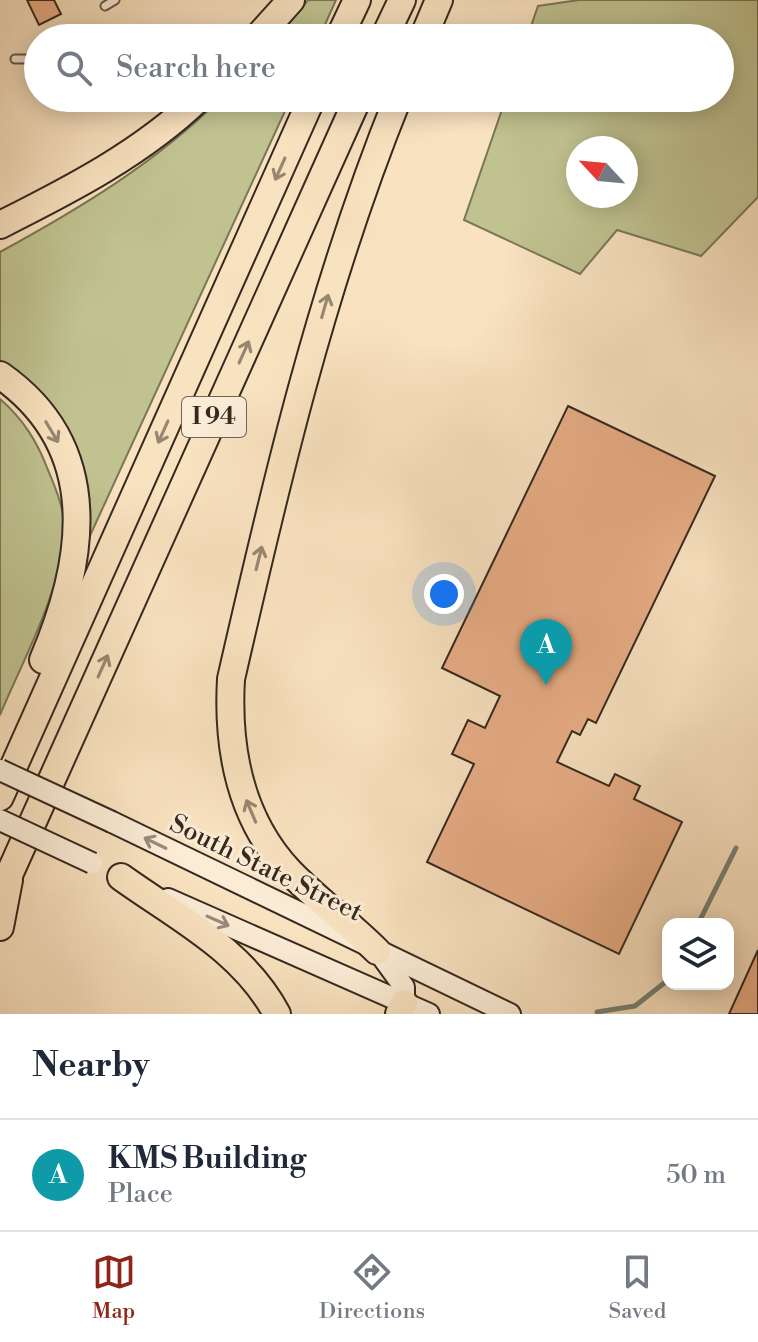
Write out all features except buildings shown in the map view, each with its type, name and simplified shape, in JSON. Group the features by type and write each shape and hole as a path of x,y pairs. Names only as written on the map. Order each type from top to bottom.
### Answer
{"highway":[{"path":"270,24 291,0"},
{"path":"346,24 357,0"},
{"path":"391,24 402,0"},
{"path":"429,24 439,0"},
{"path":"0,225 69,191 130,153 181,112"},
{"name":"I 94","path":"0,797 306,112"},
{"name":"I 94","path":"5,883 352,112"},
{"path":"377,951 290,872 256,824 232,756 229,715 231,679 294,416 335,271 393,112"},
{"path":"0,375 34,405 53,430 74,483 78,510 72,577 51,640 0,761"},
{"path":"121,877 241,964 263,989 277,1014"},
{"path":"0,927 5,883"}],"main road":[{"name":"South State Street","path":"0,770 510,1014"},
{"path":"0,820 402,1008 429,1014"},
{"path":"377,951 404,987 402,1008"}],"lane":[{"path":"105,6 115,0"},
{"path":"15,59 24,59"}],"green space":[{"path":"308,0 336,0 325,24 288,24"},
{"path":"579,0 758,0 758,197 701,256 617,230 580,274 464,220 501,112 734,112 734,24 532,24 538,6"},
{"path":"206,112 285,112 88,540 89,519 0,363 0,252 116,183"},
{"path":"0,399 22,423 39,449 59,499 64,529 49,601 0,715"}],"waterway":[{"path":"701,918 736,848"},
{"path":"597,1012 635,1006 662,985"}],"place":[{"name":"KMS Building","path":"546,685"}]}
